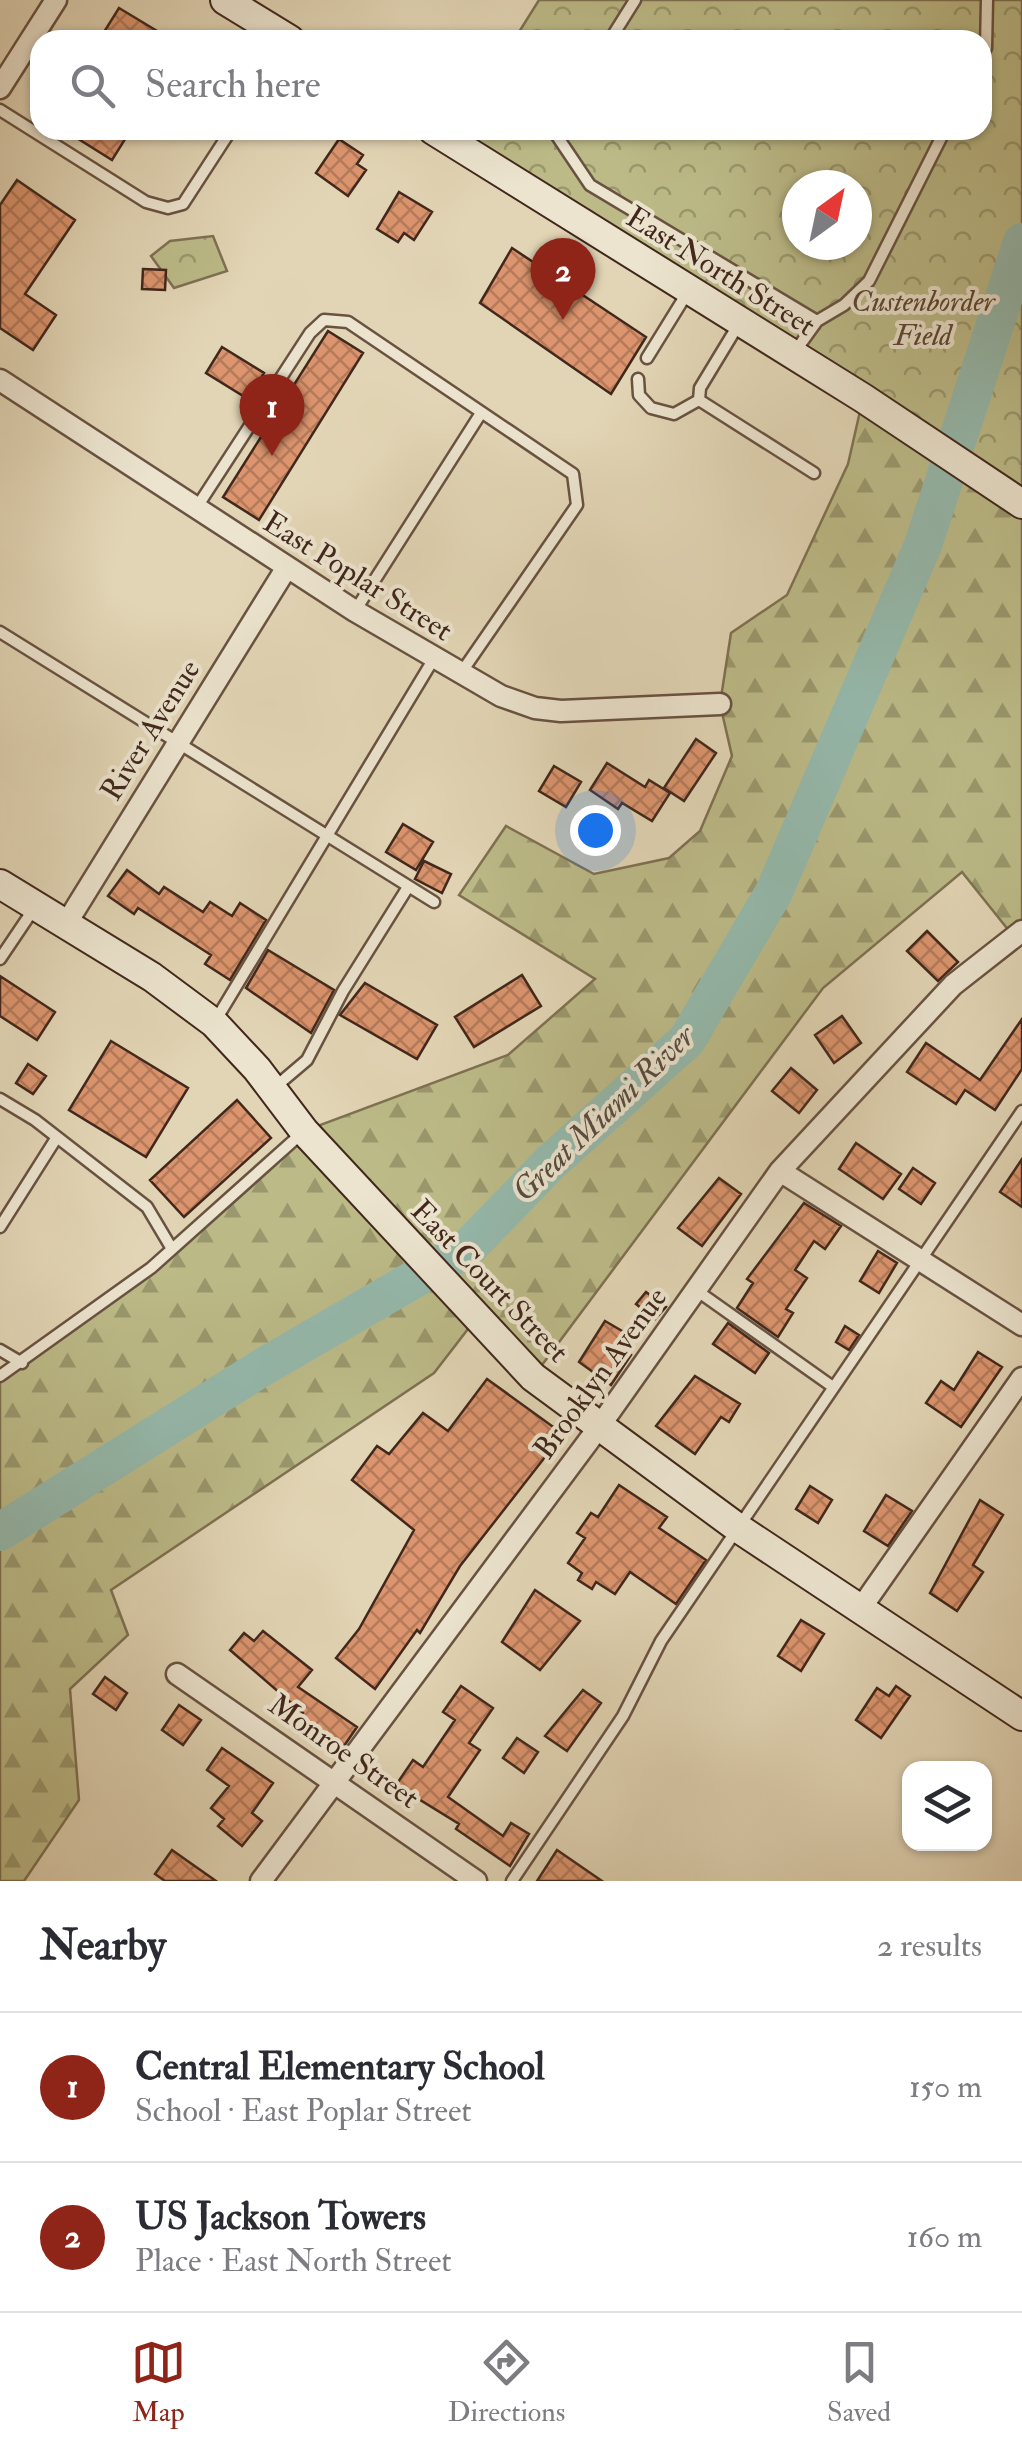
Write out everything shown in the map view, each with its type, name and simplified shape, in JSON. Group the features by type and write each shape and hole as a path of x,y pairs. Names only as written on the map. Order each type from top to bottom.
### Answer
{"main road":[{"path":"226,0 273,30"},
{"name":"East North Street","path":"449,140 794,354 1022,504"},
{"name":"East Court Street","path":"0,884 152,977 214,1023 304,1131 476,1320 533,1376 738,1528 1022,1716"}],"street":[{"path":"37,30 56,0"},
{"path":"0,88 30,41"},
{"name":"East Poplar Street","path":"0,380 459,675 534,708 720,704"},
{"name":"River Avenue","path":"66,924 288,568"},
{"name":"Brooklyn Avenue","path":"261,1881 599,1426 780,1171 952,986 1022,931"},
{"path":"780,1171 1022,1325"},
{"path":"861,1608 1022,1378"},
{"name":"Monroe Street","path":"177,1674 337,1781 476,1881"}],"lane":[{"path":"616,30 635,0"},
{"path":"986,30 987,0"},
{"path":"0,110 30,129"},
{"path":"48,140 146,202 168,208 182,204 225,140"},
{"path":"560,140 590,184 818,322"},
{"path":"794,354 818,322 844,305 869,281 940,140"},
{"path":"647,358 690,289"},
{"path":"196,508 310,333 324,320 348,322 572,474 577,505 459,675"},
{"path":"699,400 700,388 741,321"},
{"path":"638,380 639,396 651,408 674,414 699,400"},
{"path":"699,400 814,473"},
{"path":"355,611 481,412"},
{"path":"0,632 434,902"},
{"path":"214,1023 434,660"},
{"path":"272,1089 307,1060 343,991 408,887"},
{"path":"0,958 35,906"},
{"path":"0,1099 148,1207 172,1248"},
{"path":"512,1881 623,1716 662,1641 1022,1111"},
{"path":"0,1376 22,1364 172,1248 304,1131"},
{"path":"0,1226 57,1137"},
{"path":"696,1290 833,1387"},
{"path":"0,1350 22,1364"}],"green space":[{"name":"Custenborder Field","path":"539,0 1022,0 1022,504 473,140 992,140 992,30 520,30"},
{"path":"213,236 227,271 174,288 151,256 170,241"},
{"path":"863,398 1022,504 1022,931 1014,937 962,872 823,988 533,1377 475,1320 434,1373 111,1590 128,1635 70,1689 79,1800 24,1881 0,1881 0,1376 151,1268 304,1131 508,1055 595,979 459,895 506,826 594,874 669,858 700,831 732,756 720,704 731,633 787,595 848,464"}],"building":[{"path":"119,8 155,30 105,30"},
{"path":"80,140 124,140 112,160"},
{"path":"338,140 363,155 357,164 366,170 348,196 316,173"},
{"path":"17,180 75,220 25,294 56,315 33,350 0,328 0,205"},
{"path":"399,192 432,212 414,240 404,233 398,242 377,229"},
{"path":"512,248 646,337 611,394 480,303"},
{"path":"143,269 166,270 165,290 142,289"},
{"path":"328,331 363,353 259,520 223,497"},
{"path":"222,347 264,373 248,399 206,373"},
{"path":"696,739 716,753 684,801 664,788"},
{"path":"607,763 645,787 649,780 670,793 652,821 622,803 618,809 590,790"},
{"path":"554,766 581,782 566,807 539,791"},
{"path":"403,824 433,842 416,870 386,852"},
{"path":"424,861 451,874 442,893 415,879"},
{"path":"127,870 159,894 164,887 203,912 210,902 232,916 240,903 266,920 230,980 205,964 211,955 138,908 134,914 108,896"},
{"path":"927,931 958,962 938,981 907,951"},
{"path":"268,950 334,990 311,1033 246,988"},
{"path":"522,975 541,1006 474,1047 455,1017"},
{"path":"0,976 55,1012 37,1040 0,1016"},
{"path":"365,983 437,1025 417,1059 340,1015"},
{"path":"842,1016 861,1043 834,1063 815,1035"},
{"path":"1022,1019 1022,1069 995,1110 965,1090 956,1104 907,1072 926,1043 980,1080"},
{"path":"111,1041 188,1088 146,1157 69,1110"},
{"path":"28,1064 46,1076 33,1094 16,1083"},
{"path":"791,1068 817,1090 799,1113 772,1091"},
{"path":"237,1100 271,1138 184,1217 150,1180"},
{"path":"856,1143 901,1174 883,1199 839,1169"},
{"path":"1022,1159 1022,1207 1000,1192"},
{"path":"913,1168 935,1183 921,1204 899,1189"},
{"path":"719,1178 741,1194 702,1246 678,1228"},
{"path":"804,1203 841,1226 825,1249 814,1241 795,1270 807,1278 786,1309 793,1313 778,1337 737,1308 753,1283 747,1279"},
{"path":"878,1251 897,1263 879,1293 860,1281"},
{"path":"646,1292 666,1307 655,1319 636,1304"},
{"path":"605,1321 634,1338 626,1352 631,1355 611,1385 579,1362"},
{"path":"728,1323 769,1353 755,1373 713,1344"},
{"path":"845,1326 859,1335 849,1350 836,1342"},
{"path":"978,1352 1002,1367 961,1427 926,1403 941,1381 954,1390"},
{"path":"695,1376 740,1404 729,1422 721,1417 695,1454 656,1426"},
{"path":"487,1379 563,1434 460,1566 420,1633 417,1630 375,1689 336,1658 359,1629 414,1530 352,1480 377,1446 389,1454 423,1413 448,1431"},
{"path":"619,1485 667,1517 659,1528 706,1560 676,1604 630,1572 615,1594 596,1582 592,1589 578,1580 582,1573 568,1563 585,1538 577,1533 591,1513 598,1517"},
{"path":"810,1486 832,1500 818,1523 796,1509"},
{"path":"886,1495 912,1511 888,1546 864,1531"},
{"path":"980,1500 1003,1515 973,1565 983,1572 957,1611 930,1593"},
{"path":"535,1590 580,1621 540,1670 502,1642"},
{"path":"801,1620 824,1634 801,1671 778,1656"},
{"path":"263,1631 312,1670 298,1687 357,1727 344,1746 301,1717 303,1713 230,1650 244,1633 254,1641"},
{"path":"105,1677 127,1693 116,1710 93,1694"},
{"path":"461,1686 493,1708 469,1743 480,1750 448,1797 503,1836 511,1823 529,1834 510,1866 456,1829 459,1824 396,1785 413,1760 423,1767 455,1720 443,1712"},
{"path":"896,1686 910,1696 881,1738 856,1720 877,1688 889,1696"},
{"path":"583,1690 601,1703 567,1751 545,1736"},
{"path":"179,1705 201,1720 183,1745 162,1730"},
{"path":"517,1738 538,1752 524,1773 503,1758"},
{"path":"222,1748 273,1783 252,1813 262,1821 242,1846 218,1826 224,1819 211,1808 229,1786 207,1770"},
{"path":"172,1850 216,1881 165,1881 155,1874"},
{"path":"557,1850 602,1881 537,1881"}],"waterway":[{"name":"Great Miami River","path":"0,1532 263,1367 468,1248 550,1163 687,1040 774,892 923,545 1022,242"}],"place":[{"name":"US Jackson Towers","path":"563,320"},
{"name":"Central Elementary School","path":"272,456"}]}
